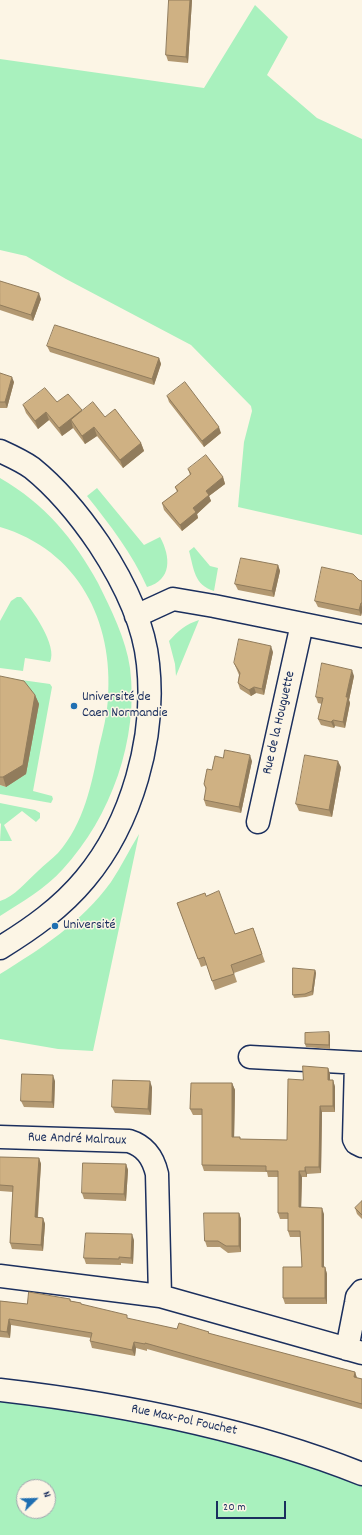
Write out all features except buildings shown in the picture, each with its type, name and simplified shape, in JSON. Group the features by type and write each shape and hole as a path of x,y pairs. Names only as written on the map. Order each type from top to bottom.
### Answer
{"street":[{"path":"0,451 32,468 75,512 94,537 112,566 130,600 144,641 148,664 148,715 139,770 129,803 106,849 84,880 63,902 26,932 0,948"},
{"path":"136,616 173,599 362,636"},
{"name":"Rue de la Houguette","path":"258,822 302,624"},
{"path":"250,1057 359,1063 354,1139 360,1146"},
{"name":"Rue André Malraux","path":"0,1137 128,1141 142,1147 154,1163 157,1174 160,1296"},
{"path":"0,1276 160,1296 355,1351 356,1302 357,1297 362,1291"},
{"name":"Rue Max-Pol Fouchet","path":"0,1390 46,1395 153,1413 192,1422 275,1443 322,1458 362,1474"}],"green space":[{"path":"255,5 288,37 267,75 317,118 362,139 362,535 238,507 244,442 252,411 251,406 191,345 66,279 26,256 0,250 0,59 204,88"},
{"path":"0,478 31,499 57,524 89,567 108,603 122,635 130,668 132,695 130,722 118,776 108,801 95,826 80,848 49,883 0,916 0,901 10,896 25,884 58,853 67,842 81,816 90,789 106,717 108,699 108,670 105,642 97,616 86,592 70,571 51,553 27,538 0,527"},
{"path":"97,488 144,545 160,537 166,552 167,567 161,579 155,584 147,587 135,563 87,496"},
{"path":"194,547 210,566 218,568 214,591 202,585 196,576 189,551"},
{"path":"17,597 21,597 43,628 52,655 50,662 25,658 23,671 0,668 0,621 11,601"},
{"path":"199,620 176,676 175,664 169,641 182,628"},
{"path":"0,677 50,684 52,687 33,791 52,796 53,799 51,803 0,794 0,785 6,787"},
{"path":"0,803 35,810 40,813 40,818 36,822 22,811 4,825 12,841 0,841"},
{"path":"139,834 93,1051 58,1049 0,1039 0,974 60,934 87,910 111,882"},
{"path":"0,1390 46,1395 362,1474 362,1535 0,1535"}],"place":[{"name":"Université de Caen Normandie","path":"74,706"},
{"name":"Université","path":"55,926"}]}
